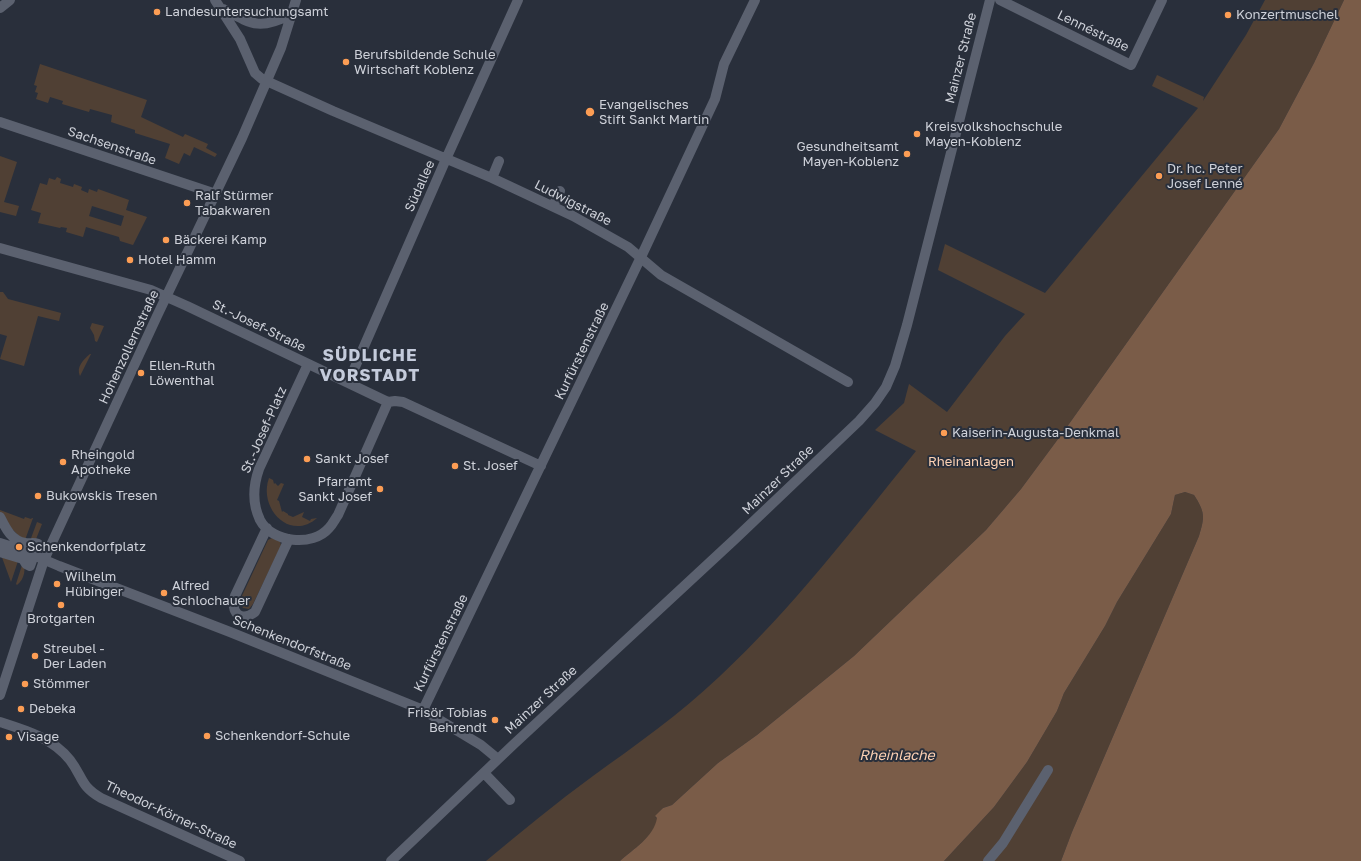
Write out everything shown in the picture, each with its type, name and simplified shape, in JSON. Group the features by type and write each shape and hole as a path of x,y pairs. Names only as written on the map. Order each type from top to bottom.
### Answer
{"street":[{"path":"0,8 10,0"},
{"name":"Hohenzollernstraße","path":"0,695 41,558 216,194 267,82 281,48 296,0"},
{"name":"Südallee","path":"348,384 446,159 518,0"},
{"name":"Kurfürstenstraße","path":"423,710 716,100 724,64 755,0"},
{"name":"Mainzer Straße","path":"391,861 498,759 735,539 842,437 875,403 886,387 896,366 990,0"},
{"name":"Lennéstraße","path":"1000,0 1131,65 1162,0"},
{"path":"218,4 246,21 256,24 274,22 292,14"},
{"path":"218,4 240,39 255,73 267,82"},
{"name":"Ludwigstraße","path":"267,82 492,178 553,206 607,234 628,247 661,275 848,382"},
{"name":"Sachsenstraße","path":"0,122 216,194"},
{"path":"492,178 499,161"},
{"path":"553,206 560,191"},
{"name":"St.-Josef-Straße","path":"0,248 147,289 167,296 348,384 388,402 403,402 541,466"},
{"name":"St.-Josef-Platz","path":"289,540 276,535 260,521 254,494 255,481 259,469 308,364"},
{"path":"267,528 235,596 233,607 235,612 239,615 250,615 255,612 289,540 303,540 318,536 329,528 338,515 388,402"},
{"path":"0,517 4,527 12,537 26,543 33,542 38,544 30,566 26,564 23,559 0,552"},
{"path":"0,527 5,535 19,549"},
{"path":"0,543 41,558"},
{"name":"Schenkendorfstraße","path":"41,558 423,710 481,745 498,759"},
{"name":"Theodor-Körner-Straße","path":"0,722 32,733 61,750 70,760 84,785 91,792 101,798 240,861"},
{"path":"988,861 1003,843 1048,770"},
{"path":"484,773 510,800"}],"green space":[{"name":"Rheinanlagen","path":"1265,0 1344,0 1314,63 1279,129 1064,431 1021,489 986,530 854,656 757,735 718,763 672,805 663,808 655,817 658,818 656,825 648,837 620,861 486,861 525,828 641,741 704,691 746,651 821,568 916,451 875,430 904,403 909,384 947,412 1005,336 1025,314 938,270 945,244 1045,293 1198,108 1152,86 1157,75 1204,97 1203,101 1246,35"},
{"path":"40,64 147,100 141,117 183,137 185,134 208,144 206,148 217,154 215,157 194,147 190,156 184,153 179,164 165,158 170,144 135,133 135,130 111,122 112,115 90,109 89,112 62,104 63,101 50,97 48,103 36,99 38,93 35,92 37,86 34,85"},
{"path":"0,156 17,162 4,202 19,206 16,216 0,212"},
{"path":"57,177 61,179 60,183 73,187 74,184 82,187 81,190 88,193 89,189 97,192 98,189 129,200 126,210 147,217 133,245 120,241 119,237 86,227 83,237 66,232 67,228 38,223 41,213 31,210 40,183 47,185 49,178 55,180","holes":["92,206 124,216 121,226 89,216"]},
{"path":"0,292 3,292 8,299 61,313 59,321 38,316 24,366 0,359 7,336 0,334"},
{"path":"92,323 104,326 97,342 95,341 94,335 90,328"},
{"path":"90,354 80,376 80,367 83,361"},
{"path":"269,478 278,486 281,483 284,484 277,500 279,501 282,512 283,511 293,517 304,512 302,517 310,521 311,519 317,518 307,524 297,526 287,524 279,518 272,510 268,500 267,489"},
{"path":"1185,492 1194,495 1202,510 1203,519 1199,536 1072,832 1061,861 944,861 994,807 1027,762 1057,711 1064,693 1171,514 1175,495"},
{"path":"0,510 24,519 25,517 31,519 33,518 25,540 30,541 37,522 42,524 36,539 26,543 0,517"},
{"path":"272,538 280,541 281,546 253,604 249,609 243,608 240,602 241,598 268,540"},
{"path":"0,552 23,559 24,573 22,580 17,585 16,584 23,562 18,561 11,582"}],"water":[{"name":"Rheinlache","path":"1344,0 1361,0 1361,861 1061,861 1072,832 1199,536 1203,519 1202,510 1194,495 1185,492 1175,495 1171,514 1064,693 1057,711 1027,762 994,807 944,861 620,861 637,847 652,831 657,818 655,816 663,808 672,805 718,763 757,735 854,656 986,530 1021,489 1279,129 1314,63"}],"place":[{"name":"Landesuntersuchungsamt","path":"157,12"},
{"name":"Konzertmuschel","path":"1228,15"},
{"name":"Berufsbildende Schule Wirtschaft Koblenz","path":"346,62"},
{"name":"Evangelisches Stift Sankt Martin","path":"590,112"},
{"name":"Kreisvolkshochschule Mayen-Koblenz","path":"917,134"},
{"name":"Gesundheitsamt Mayen-Koblenz","path":"907,154"},
{"name":"Dr. hc. Peter Josef Lenné","path":"1159,176"},
{"name":"Ralf Stürmer Tabakwaren","path":"187,203"},
{"name":"Bäckerei Kamp","path":"166,240"},
{"name":"Hotel Hamm","path":"130,260"},
{"name":"Ellen-Ruth Löwenthal","path":"141,373"},
{"name":"Kaiserin-Augusta-Denkmal","path":"944,433"},
{"name":"Sankt Josef","path":"307,459"},
{"name":"Rheingold Apotheke","path":"63,462"},
{"name":"St. Josef","path":"455,466"},
{"name":"Pfarramt Sankt Josef","path":"380,489"},
{"name":"Bukowskis Tresen","path":"38,496"},
{"name":"Schenkendorfplatz","path":"19,547"},
{"name":"Wilhelm Hübinger","path":"57,584"},
{"name":"Alfred Schlochauer","path":"164,593"},
{"name":"Brotgarten","path":"61,605"},
{"name":"Streubel - Der Laden","path":"35,656"},
{"name":"Stömmer","path":"25,684"},
{"name":"Debeka","path":"21,709"},
{"name":"Frisör Tobias Behrendt","path":"495,720"},
{"name":"Schenkendorf-Schule","path":"207,736"},
{"name":"Visage","path":"9,737"}],"district":[{"name":"SÜDLICHE VORSTADT","path":"370,366"}]}
